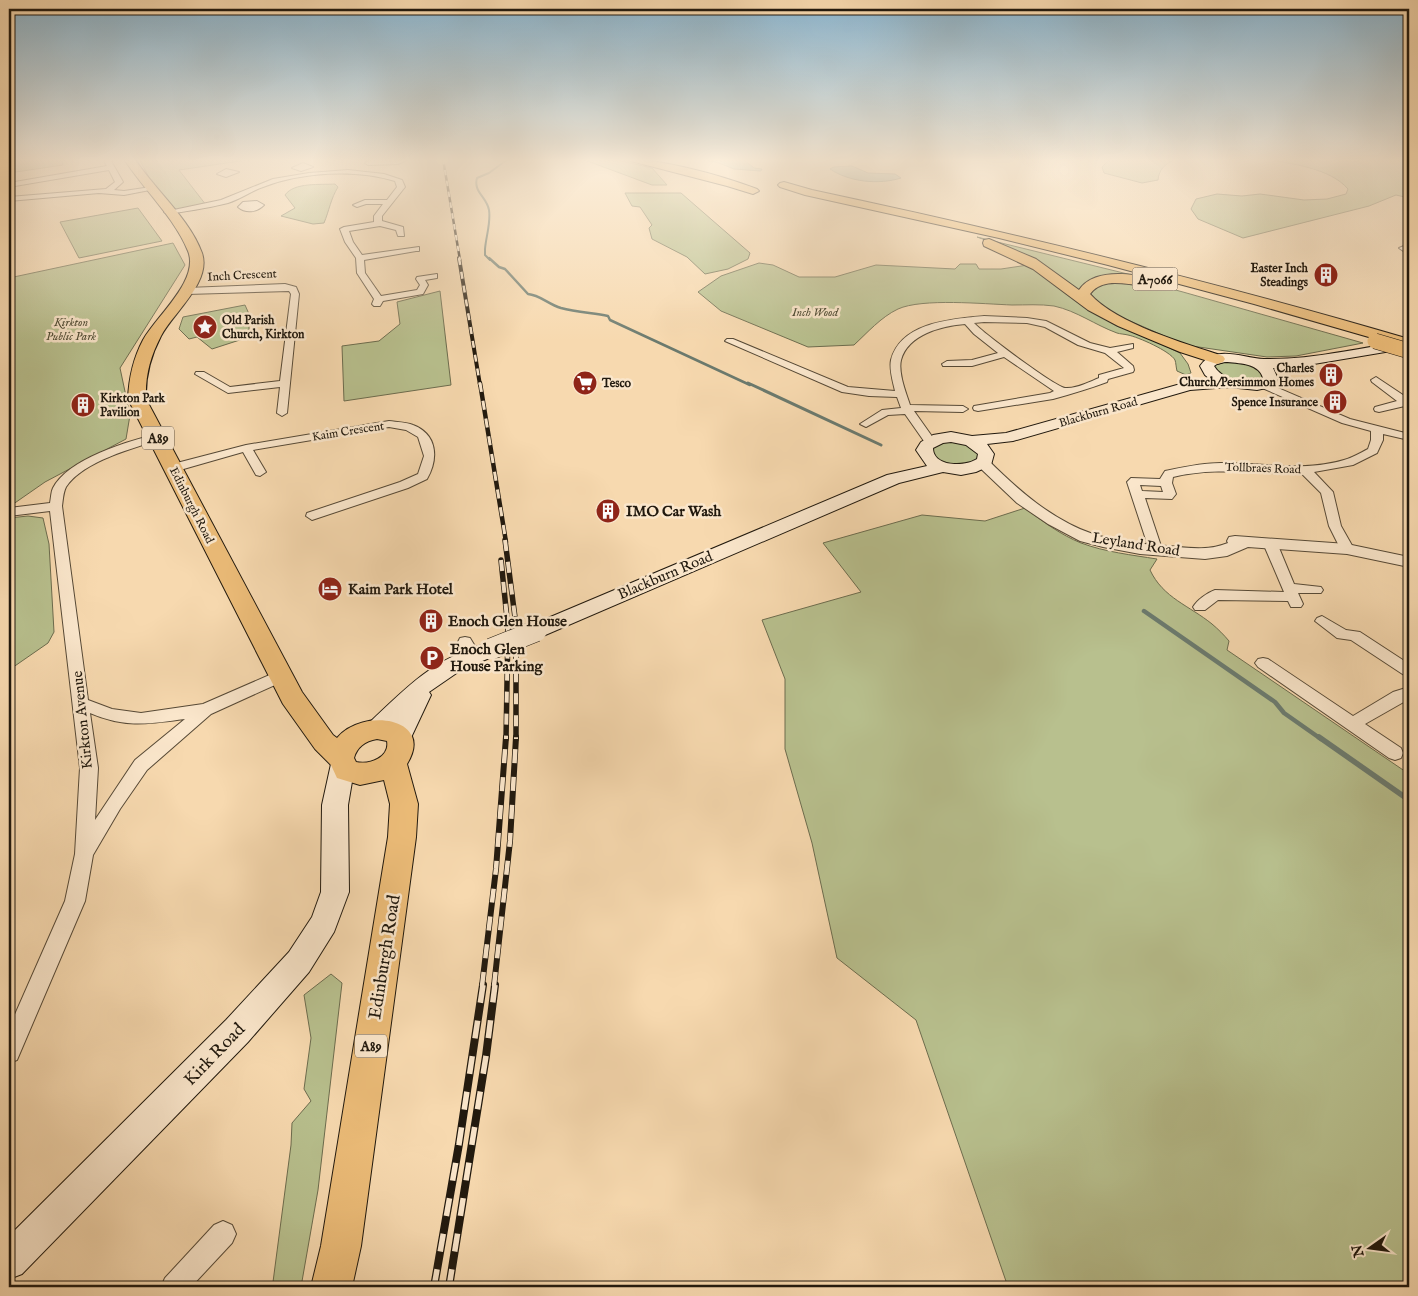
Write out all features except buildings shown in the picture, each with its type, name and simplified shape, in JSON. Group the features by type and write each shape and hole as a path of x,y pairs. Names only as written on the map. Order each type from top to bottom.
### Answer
{"main road":[{"name":"Edinburgh Road","path":"174,219 197,254 197,270 187,291 160,325 144,353 137,380 137,399 292,697 324,742 368,755 404,804 402,837 390,920 341,1246 332,1287"},
{"name":"A7066","path":"907,219 1068,256 1380,339 1409,344"},
{"name":"A7066","path":"931,219 1112,261 1380,339 1409,351"},
{"name":"A7066","path":"933,225 994,245 1025,259 1044,270 1094,307 1128,325 1183,348 1212,366"},
{"name":"A7066","path":"1094,307 1083,294 1091,284 1101,281 1139,280 1210,294"},
{"path":"1290,364 1268,381 1248,386 1228,383 1212,366 1236,358 1255,364 1290,364 1409,344"},
{"path":"1255,364 1268,381"},
{"name":"Blackburn Road","path":"1189,386 1212,366"},
{"name":"Blackburn Road","path":"896,478 933,445 958,438 970,441 1007,438 1189,386 1228,383"},
{"name":"Blackburn Road","path":"966,470 984,458 1007,438"},
{"path":"970,441 982,449 984,458"},
{"path":"933,445 936,464 966,470"},
{"name":"Blackburn Road","path":"368,755 435,675 476,649 536,631 896,478 944,467"},
{"name":"Kirk Road","path":"9,1261 237,1031 299,962 324,923 335,892 335,805 349,787 368,755"}],"street":[{"path":"378,219 380,224"},
{"path":"401,234 400,229 380,224 340,229 360,258 361,273 378,302 420,292 424,285 420,279 434,276"},
{"path":"1409,246 1403,248 1409,253"},
{"path":"360,258 400,254 416,249"},
{"name":"Inch Crescent","path":"187,291 293,288 295,294 282,413"},
{"path":"967,320 977,332 1006,354 1063,392"},
{"path":"933,445 907,409 895,366 900,349 924,329 947,322 967,320 1041,323 1053,326 1086,345 1109,351 1129,368 1129,370 1077,390 1053,396 978,408"},
{"path":"730,340 846,390 902,394"},
{"path":"757,352 767,346"},
{"path":"1109,351 1130,346"},
{"path":"948,364 968,363 1006,354"},
{"path":"200,374 228,390 286,383"},
{"path":"1376,380 1407,402"},
{"path":"1268,381 1298,400 1346,421 1409,438"},
{"path":"222,403 228,390"},
{"path":"1379,409 1407,402"},
{"path":"866,424 886,412 907,409 963,409"},
{"name":"Kaim Crescent","path":"173,468 246,448 389,424 409,426 423,435 430,456 423,476 404,485 312,516"},
{"name":"Tollbraes Road","path":"1155,549 1137,494 1168,496 1170,494 1166,478 1169,474 1204,466 1305,470 1328,467 1365,456 1373,451 1377,440 1377,429"},
{"name":"Kirkton Avenue","path":"9,1052 75,901 84,854 89,768 56,506 59,488 70,476 96,460 128,446 158,437"},
{"path":"246,448 260,472"},
{"name":"Leyland Road","path":"984,458 1005,487"},
{"name":"Leyland Road","path":"966,470 1005,487 1038,510 1082,536 1103,542 1191,553 1213,553 1245,542 1347,549 1409,562"},
{"path":"1305,470 1326,492 1336,526 1347,549"},
{"path":"9,512 56,506"},
{"path":"1270,544 1293,597"},
{"path":"1200,606 1215,595 1293,597 1316,590"},
{"path":"1322,621 1342,634 1355,636 1409,671"},
{"path":"1263,663 1354,723 1395,753"},
{"path":"84,854 114,804 141,765 206,710 281,676"},
{"path":"1354,723 1399,696 1409,693"},
{"path":"81,703 110,715 141,719 206,710"},
{"path":"174,1287 223,1234"}],"green space":[{"path":"74,219 146,219 162,241 79,258 60,222"},
{"path":"295,219 325,219 324,223 313,224"},
{"path":"648,219 711,219 750,253 748,259 728,269 705,274 687,257 652,239 649,228 652,225"},
{"path":"1199,219 1316,219 1243,238"},
{"path":"977,237 1148,279 1114,277 1080,292 999,245"},
{"name":"Kirkton Public Park","path":"173,243 185,265 120,368 130,415 126,439 45,482 9,507 9,278"},
{"name":"Inch Wood","path":"759,263 773,265 799,277 835,277 876,265 955,269 960,264 976,264 979,269 1001,269 1028,265 1088,309 1180,353 1188,364 1191,373 1186,375 1177,371 1175,360 1172,356 1146,341 1117,333 1062,308 1044,305 954,302 909,306 898,309 886,316 854,345 808,347 721,311 698,292 721,276"},
{"path":"1128,281 1153,284 1363,343 1296,356 1267,357 1185,345 1112,313 1096,302 1091,294 1101,284"},
{"path":"440,291 451,385 344,401 342,346 379,341 400,324 397,302"},
{"path":"245,305 249,314 249,337 212,349 197,337 189,339 179,329 183,317"},
{"path":"1219,360 1249,363 1268,375 1257,385 1226,380 1211,364"},
{"path":"959,440 978,449 980,458 968,464 946,466 933,455 933,448 945,442"},
{"path":"1025,508 1059,532 1081,543 1109,551 1157,559 1150,570 1155,580 1170,595 1221,632 1229,641 1227,650 1409,774 1409,1287 1008,1287 916,1020 837,958 812,843 785,749 785,679 762,620 861,592 823,543 922,515 985,521"},
{"path":"28,516 43,518 49,544 54,632 48,643 9,670 9,518"},
{"path":"331,974 342,983 318,1190 301,1287 270,1287 273,1282 291,1145 292,1123 311,1101 304,1089 311,1038 304,995"}],"waterway":[{"path":"489,219 485,255 490,260"},
{"path":"489,258 499,267 505,269 528,294 561,308 608,316 610,320 750,385"},
{"path":"748,383 881,445"},
{"path":"1144,611 1275,702 1284,713 1321,739"},
{"path":"1319,737 1409,800"}],"railway":[{"path":"453,219 460,260"},
{"path":"459,258 480,385"},
{"path":"480,383 506,542"},
{"path":"505,540 516,625 516,737"},
{"path":"501,560 508,628 506,739"},
{"path":"482,986 496,869 506,737"},
{"path":"494,986 510,841 516,737"},
{"path":"434,1287 459,1144 483,985"},
{"path":"449,1287 486,1056 495,985"}],"place":[{"name":"Easter Inch Steadings","path":"1326,275"},
{"name":"Old Parish Church, Kirkton","path":"205,327"},
{"name":"Charles Church/Persimmon Homes","path":"1331,375"},
{"name":"Tesco","path":"585,383"},
{"name":"Spence Insurance","path":"1335,402"},
{"name":"Kirkton Park Pavilion","path":"83,405"},
{"name":"IMO Car Wash","path":"608,511"},
{"name":"Kaim Park Hotel","path":"330,589"},
{"name":"Enoch Glen House","path":"431,621"},
{"name":"Enoch Glen House Parking","path":"432,658"}]}
